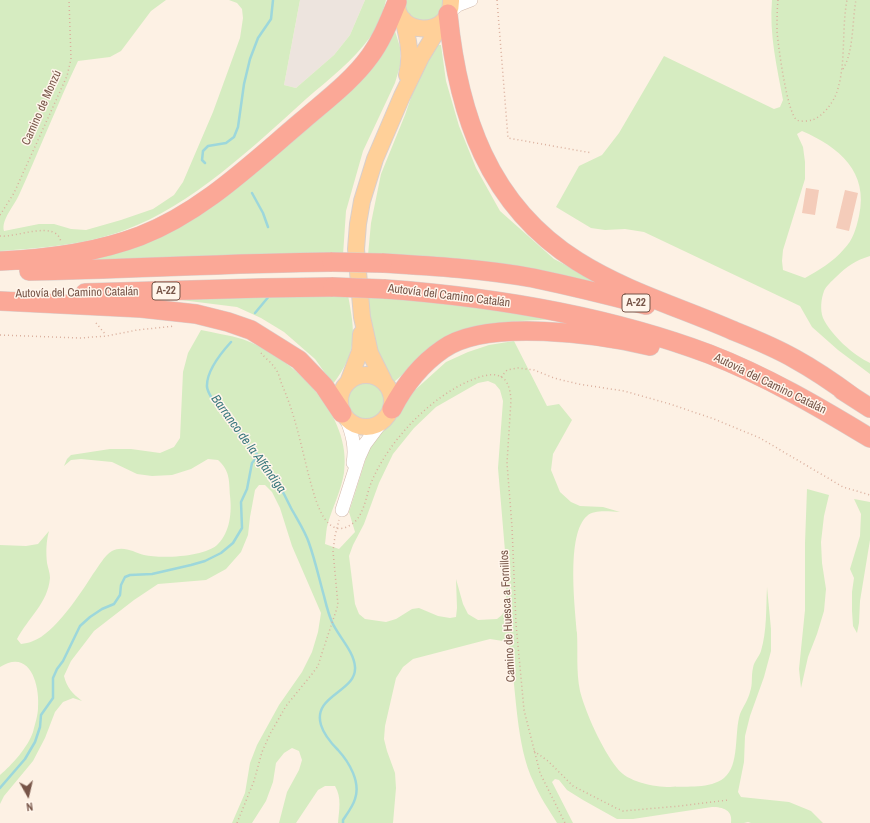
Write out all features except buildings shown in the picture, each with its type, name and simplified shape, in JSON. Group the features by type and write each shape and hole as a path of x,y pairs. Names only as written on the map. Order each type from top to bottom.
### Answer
{"highway":[{"path":"0,261 46,258 80,253 109,246 140,236 196,207 251,164 352,77 378,44 399,7"},
{"path":"448,12 452,52 468,118 476,140 485,159 508,197 539,232 577,261 600,274 735,331 794,358 825,377 853,397"},
{"name":"Autovía del Camino Catalán","path":"0,271 332,262 382,263 472,270 532,278 645,305 716,330 759,348 796,366 870,408"},
{"name":"Autovía del Camino Catalán","path":"0,295 333,287 384,289 477,298 596,320 655,335 710,354 757,375 823,409 870,438"},
{"path":"0,301 141,308 196,314 228,322 250,330 300,360 324,386 344,415"},
{"path":"386,416 414,376 443,349 472,337 492,333 517,332 554,332 593,336 629,341 679,353 748,376 823,409"}],"main road":[{"path":"399,7 415,28 423,29 437,26 448,12"},
{"path":"399,7 409,40 410,55 409,67 402,96"},
{"path":"362,317 360,351 349,380 341,393 340,400 344,415 356,425 362,427 374,426 386,416 393,403 392,393 384,381 370,353 362,317 356,249 362,201 375,159 402,96 421,57 448,12"},
{"path":"349,380 367,374 373,375 384,381"}],"street":[{"path":"448,12 458,5 471,0"},
{"path":"344,415 352,434 354,446 354,459 349,488"},
{"path":"342,510 359,457 365,444 386,416"}],"path":[{"name":"Camino de Monzú","path":"0,216 14,193 67,76 71,59 69,0"},
{"path":"497,0 508,138 592,153"},
{"path":"778,0 777,29 787,96 794,117 797,120 802,121 814,120 824,112 834,97 843,69 846,65 850,49 856,0"},
{"path":"843,69 844,22 847,0"},
{"path":"0,236 16,236 49,230 58,235 62,245"},
{"path":"96,323 107,336"},
{"path":"0,336 80,338 107,336 137,330 180,325"},
{"path":"256,349 275,368 289,400 314,496 324,520 337,528 349,526 357,520 371,482 385,455 404,430 428,407 450,392 480,377 488,375 501,377 507,370 518,368 528,369 578,384 624,391 670,404 714,419 760,438 843,486 870,495"},
{"name":"Camino de Huesca a Fornillos","path":"501,377 507,381 511,400 507,463 512,526 516,624 524,710 540,773 565,823"},
{"path":"237,823 254,782 262,752 270,734 286,706 312,674 320,661 338,605 334,550 337,528"},
{"path":"534,751 548,761 573,786 623,811 728,800"}],"shaded area":[{"path":"300,0 365,0 350,35 334,55 296,88 284,85"}],"green space":[{"path":"0,0 166,0 151,11 121,51 110,57 78,61 19,195 4,222 4,231 39,224 54,224 71,229 86,230 153,209 174,195 183,182 213,112 240,38 243,18 242,9 237,3 229,0 300,0 284,85 296,88 334,55 350,35 365,0 386,0 384,10 374,32 348,62 243,155 198,190 174,206 150,219 110,235 47,247 0,251"},
{"path":"402,0 443,0 440,13 435,18 423,22 410,18"},
{"path":"772,0 870,0 870,256 852,264 826,287 821,308 823,318 837,338 857,355 870,363 870,374 838,350 812,327 800,306 644,232 625,229 605,230 591,228 556,207 579,166 602,155 619,133 664,56 774,109 780,107 783,100 774,50 771,13","holes":["802,131 815,137 839,153 848,163 860,186 861,200 855,230 847,246 831,262 805,278 783,270 782,261 783,250 805,179 803,147 797,134"]},
{"path":"392,28 395,31 400,47 400,66 395,83 363,151 346,211 343,255 96,262 94,256 180,224"},
{"path":"436,45 441,45 446,81 459,126 476,168 500,211 554,259 593,281 591,285 368,255 371,223 381,174 405,115 418,77"},
{"path":"348,295 353,331 351,351 347,362 333,384 315,359 284,332 261,318 237,307 173,299"},
{"path":"367,297 438,302 555,319 492,324 461,331 434,345 394,382 383,366 369,328"},
{"path":"201,330 242,339 281,359 316,391 329,410 339,430 344,451 343,480 327,525 325,544 339,549 355,532 349,512 368,452 373,442 394,419 415,390 446,362 468,352 489,345 514,341 547,406 559,404 572,420 553,454 551,470 560,492 571,502 580,506 603,507 620,512 594,512 587,516 580,525 576,538 573,572 580,691 595,731 611,760 621,773 627,777 641,783 656,786 691,787 712,784 724,778 729,772 735,757 738,722 749,695 755,661 760,653 763,643 766,619 767,587 771,629 771,651 745,736 744,762 738,792 741,797 789,802 811,811 823,823 731,823 729,812 720,808 712,807 633,819 617,819 567,790 559,780 555,779 552,782 573,823 557,823 536,788 523,751 517,716 509,646 503,641 490,639 413,659 403,667 396,678 385,726 384,739 395,773 396,788 393,823 338,823 340,804 339,795 335,786 325,786 318,790 296,823 279,823 287,792 299,770 302,760 299,751 292,748 284,753 276,763 273,782 266,801 252,823 232,823 245,793 250,763 257,745 279,705 302,672 312,652 318,632 321,613 292,546 280,508 272,492 265,485 259,485 255,490 248,535 241,552 226,569 206,580 158,584 134,600 94,631 71,661 64,676 70,690 82,701 73,698 63,702 55,712 45,738 33,761 4,796 0,804 0,775 10,766 31,738 37,717 38,699 35,680 26,666 19,662 10,662 0,667 0,545 26,546 38,544 49,531 46,551 50,576 48,587 42,603 21,631 17,639 21,644 32,642 41,637 58,622 74,602 102,561 112,551 116,549 124,549 144,555 161,557 194,554 204,552 218,544 228,528 231,502 228,476 225,468 218,460 208,459 191,469 172,475 152,476 137,474 112,462 81,459 71,460 64,466 67,459 71,455 110,449 131,449 160,453 174,447 180,438 183,372 188,353","holes":["488,381 495,384 500,390 503,401 498,468 506,563 506,607 502,615 497,619 478,620 468,614 463,604 456,579 456,617 450,618 438,616 419,608 412,609 396,619 386,622 365,619 359,614 355,604 349,556 364,524 379,483 393,454 414,428 436,407 478,383"]},
{"path":"365,380 380,386 386,401 380,416 365,422 350,416 344,401 350,386"},
{"path":"807,489 829,495 824,516 821,542 822,563 826,589 824,611 808,657 801,688 799,669 805,610"},
{"path":"854,499 870,502 870,540 860,601 857,633 853,626 852,592 854,578 850,569 860,536 861,514"}],"waterway":[{"name":"Barranco de la Alfándiga","path":"205,163 202,160 203,151 208,146 226,143 234,137 238,127 244,84 250,59 258,38 271,19 273,0"},
{"name":"Barranco de la Alfándiga","path":"252,193 263,213 268,227"},
{"name":"Barranco de la Alfándiga","path":"255,313 270,295"},
{"name":"Barranco de la Alfándiga","path":"231,342 219,357 209,375 207,381 209,394 222,413 265,465 285,495 311,549 327,609 332,622 349,649 354,661 354,675 343,688 328,700 320,715 321,725 324,732 330,742 350,766 355,779 355,799 343,820 343,823"},
{"path":"0,788 25,759 35,742 40,727 41,715 53,698 53,678 80,626 102,609 114,604 120,595 121,585 125,577 130,575 152,574 205,561 221,553 233,543 242,528 241,502 247,489 252,463 258,456"}]}
